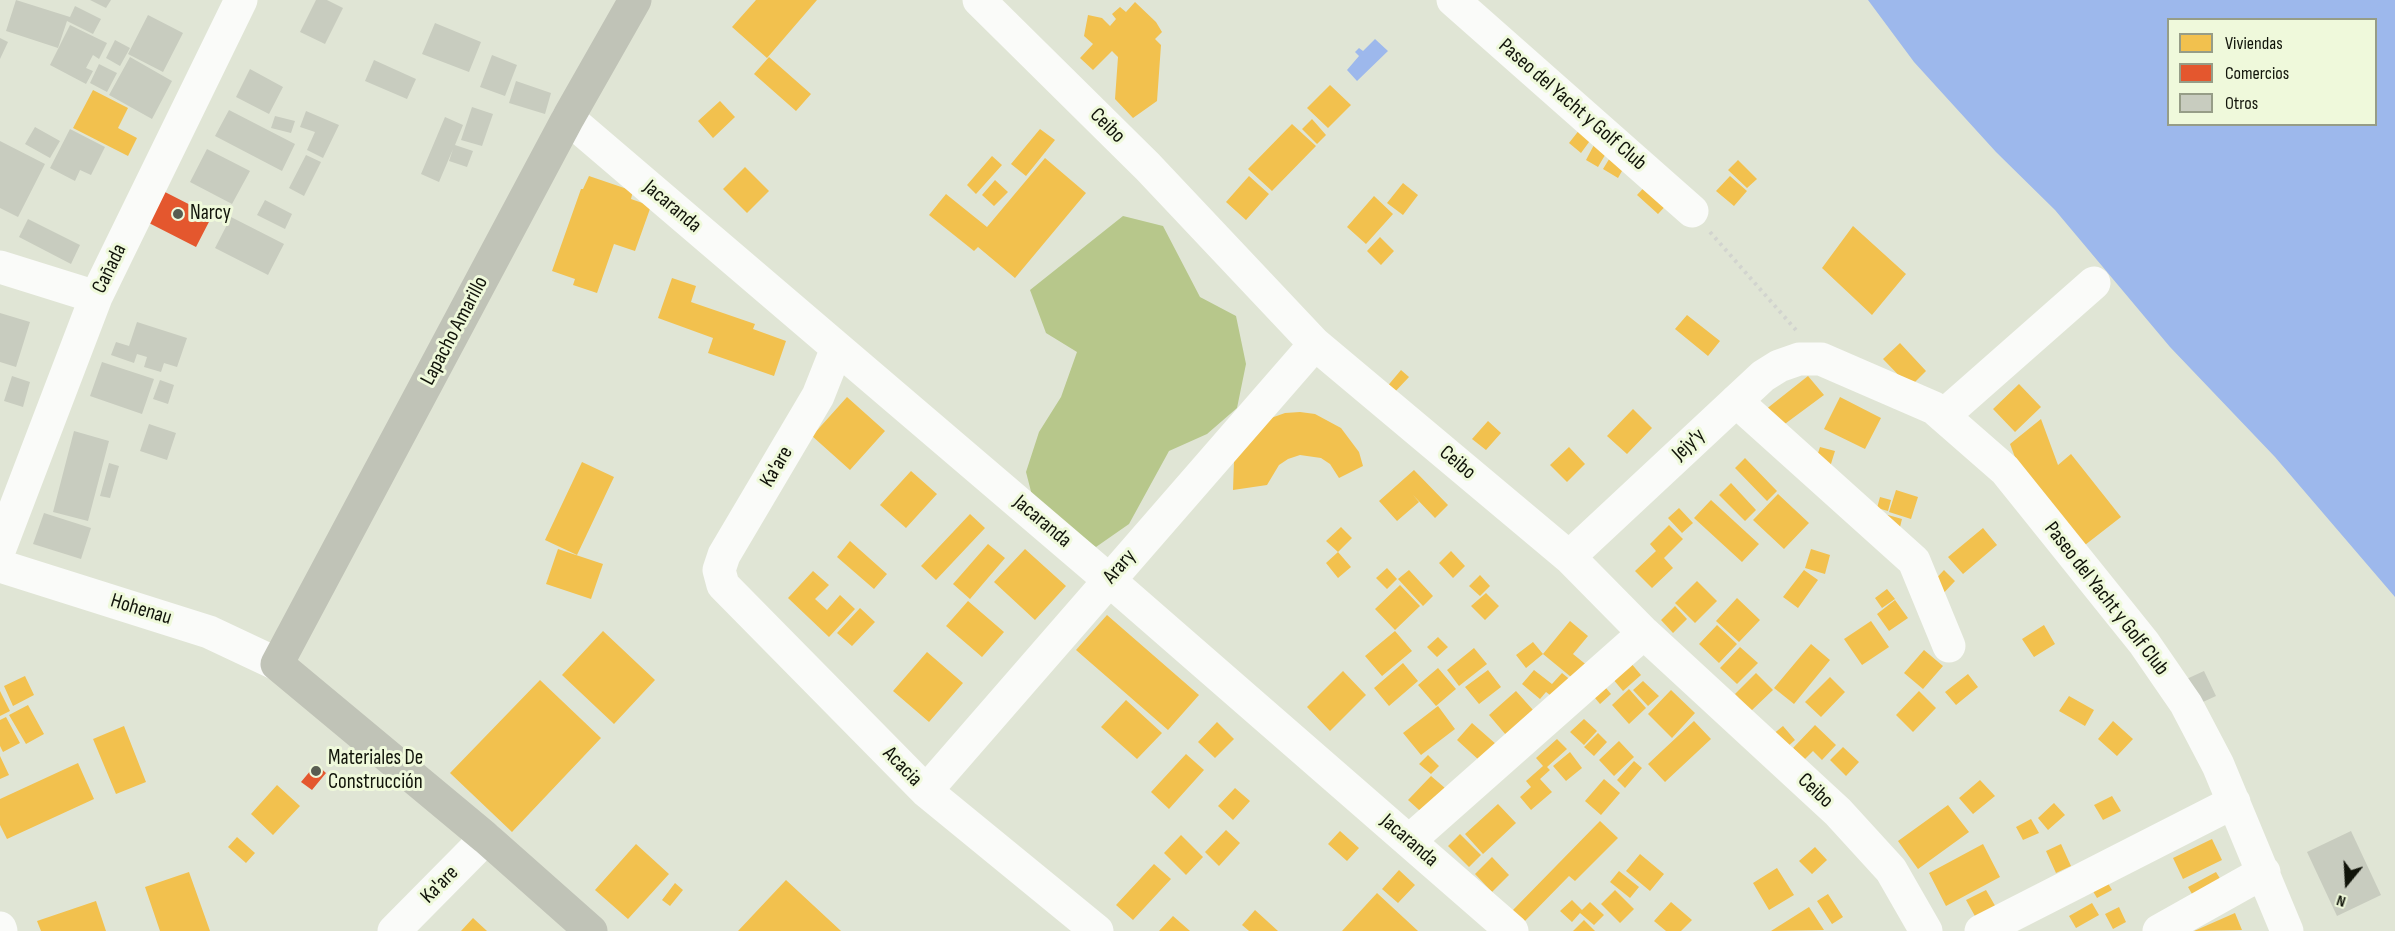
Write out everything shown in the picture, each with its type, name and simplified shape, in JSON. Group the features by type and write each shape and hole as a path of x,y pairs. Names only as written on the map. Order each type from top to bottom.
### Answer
{"main road":[{"name":"Lapacho Amarillo","path":"277,664 568,118 635,0"},
{"path":"277,664 486,838 591,931"}],"street":[{"name":"Cañada","path":"0,548 96,297 241,0"},
{"name":"Ceibo","path":"979,0 1148,167 1315,344 1569,557 1644,633 1838,812 1891,870 1926,931"},
{"name":"Paseo del Yacht y Golf Club","path":"1453,0 1692,211"},
{"name":"Jacaranda","path":"568,118 1109,580 1512,931"},
{"path":"0,267 96,297"},
{"path":"1943,416 2094,284"},
{"name":"Arary","path":"926,791 1315,344"},
{"name":"Ka'are","path":"723,585 719,570 724,555 818,396 837,348"},
{"name":"Jejy'y","path":"1569,557 1763,376 1779,366 1799,359 1821,359"},
{"name":"Paseo del Yacht y Golf Club","path":"1821,359 1934,408 2005,470 2144,643 2186,704 2218,765 2287,931"},
{"path":"1736,401 1914,561 1949,646"},
{"name":"Hohenau","path":"0,566 209,632 277,664"},
{"name":"Acacia","path":"723,585 926,791 1097,931"},
{"path":"1409,841 1644,633"},
{"path":"1981,931 2234,802"},
{"name":"Ka'are","path":"394,931 486,838"},
{"path":"2159,931 2264,872"}],"path":[{"path":"1692,211 1821,359"}],"green space":[{"path":"1123,216 1163,226 1200,297 1236,316 1246,364 1237,408 1207,434 1169,451 1129,524 1096,547 1036,511 1026,472 1039,432 1061,397 1077,352 1046,333 1030,290"}],"water":[{"path":"1868,0 2395,0 2395,597 2275,457 2170,347 2055,210 1996,152 1914,62"},
{"path":"1375,39 1388,51 1357,81 1347,70 1359,56 1355,52 1359,48 1363,51"}],"building: Viviendas":[{"path":"756,0 817,0 767,58 732,27"},
{"path":"1135,2 1156,22 1162,32 1155,39 1161,45 1157,101 1133,118 1115,99 1118,57 1112,51 1093,70 1080,58 1093,44 1084,36 1088,15 1102,18 1110,26 1116,19 1112,14 1120,7 1126,12"},
{"path":"769,57 811,94 796,111 754,74"},
{"path":"1330,85 1351,105 1328,128 1307,108"},
{"path":"93,90 128,108 118,128 137,138 128,156 73,128"},
{"path":"720,101 735,117 713,138 698,121"},
{"path":"1312,119 1326,135 1317,144 1302,129"},
{"path":"1292,124 1316,146 1272,191 1248,169"},
{"path":"1040,129 1055,140 1026,176 1011,164"},
{"path":"1580,129 1592,138 1581,153 1569,143"},
{"path":"1595,143 1608,150 1598,167 1586,160"},
{"path":"992,156 1002,165 976,194 967,185"},
{"path":"1611,156 1626,164 1618,178 1603,169"},
{"path":"1045,158 1086,193 1015,278 978,247 974,251 929,215 946,194 987,227"},
{"path":"1738,160 1757,179 1747,188 1728,170"},
{"path":"745,167 769,191 747,213 723,189"},
{"path":"589,176 633,191 631,199 651,206 635,251 614,244 597,293 573,285 575,279 552,271 581,189"},
{"path":"1249,176 1269,194 1246,220 1226,202"},
{"path":"1730,176 1747,191 1734,206 1716,191"},
{"path":"995,180 1008,192 994,206 982,195"},
{"path":"1650,181 1671,200 1658,214 1637,195"},
{"path":"1403,183 1418,195 1403,215 1387,203"},
{"path":"1374,196 1393,214 1366,244 1347,227"},
{"path":"1853,226 1906,274 1872,315 1822,268"},
{"path":"1380,237 1394,251 1381,265 1367,251"},
{"path":"672,278 696,286 691,302 755,324 753,329 786,341 774,376 708,353 713,338 658,318"},
{"path":"1687,315 1720,341 1708,356 1675,329"},
{"path":"1900,343 1926,371 1910,387 1883,359"},
{"path":"1401,370 1409,377 1392,395 1385,389"},
{"path":"1808,376 1824,395 1774,432 1760,414"},
{"path":"2019,384 2041,407 2015,432 1993,409"},
{"path":"847,397 885,431 850,470 812,436"},
{"path":"1840,397 1881,418 1865,449 1824,429"},
{"path":"1633,409 1652,428 1627,454 1607,436"},
{"path":"1285,413 1315,414 1341,428 1359,452 1363,466 1339,478 1330,464 1321,458 1300,455 1279,465 1267,485 1233,490 1234,461 1271,418"},
{"path":"2041,419 2058,465 2071,454 2121,517 2076,552 2027,489 2010,444"},
{"path":"1488,421 1501,433 1486,450 1472,439"},
{"path":"1569,447 1585,464 1567,482 1550,465"},
{"path":"1820,447 1835,451 1830,467 1815,462"},
{"path":"1745,458 1777,491 1767,501 1735,468"},
{"path":"582,462 614,477 577,555 545,540"},
{"path":"1414,470 1448,505 1435,518 1413,495 1419,502 1397,521 1379,501"},
{"path":"911,471 937,494 906,528 880,505"},
{"path":"1731,483 1756,510 1745,521 1719,495"},
{"path":"1896,490 1918,497 1911,519 1889,512"},
{"path":"1778,494 1809,523 1784,549 1753,520"},
{"path":"1880,497 1891,500 1888,511 1877,508"},
{"path":"1711,500 1759,544 1742,562 1694,518"},
{"path":"1679,508 1693,523 1682,533 1668,518"},
{"path":"1881,513 1902,519 1899,531"},
{"path":"970,514 985,528 936,580 921,566"},
{"path":"1669,525 1683,539 1664,558 1673,568 1652,588 1635,571 1656,551 1650,544"},
{"path":"1341,527 1352,538 1338,552 1326,541"},
{"path":"1983,528 1997,545 1963,574 1948,557"},
{"path":"850,541 887,574 874,589 837,557"},
{"path":"988,544 1005,558 970,599 953,584"},
{"path":"558,549 603,564 591,599 546,584"},
{"path":"1025,549 1066,586 1035,620 994,582"},
{"path":"1811,549 1830,555 1825,574 1805,568"},
{"path":"1451,551 1465,566 1453,578 1439,563"},
{"path":"1338,552 1351,567 1338,578 1326,563"},
{"path":"1387,568 1397,579 1387,589 1376,578"},
{"path":"1409,570 1433,596 1423,606 1398,579"},
{"path":"1804,570 1818,580 1798,608 1783,597"},
{"path":"1944,570 1955,581 1940,597 1929,586"},
{"path":"813,571 829,585 815,599 827,610 840,595 855,609 829,637 788,598"},
{"path":"1480,575 1490,586 1480,596 1469,586"},
{"path":"1697,581 1717,601 1695,623 1675,603"},
{"path":"1400,585 1420,606 1395,630 1375,609"},
{"path":"1887,589 1895,599 1882,608 1875,598"},
{"path":"1486,593 1499,606 1485,620 1471,606"},
{"path":"1737,598 1760,620 1739,642 1716,621"},
{"path":"1895,600 1908,618 1889,631 1877,614"},
{"path":"968,601 1004,632 982,657 946,626"},
{"path":"1675,606 1687,619 1673,633 1661,620"},
{"path":"860,608 875,622 852,646 837,633"},
{"path":"1107,615 1199,695 1168,730 1076,650"},
{"path":"1570,621 1588,636 1573,654 1594,671 1582,686 1543,654"},
{"path":"1871,621 1889,647 1862,665 1844,639"},
{"path":"1717,625 1737,644 1719,663 1699,644"},
{"path":"2044,625 2055,644 2034,657 2022,639"},
{"path":"603,631 655,680 614,724 562,675"},
{"path":"1395,631 1412,651 1382,676 1365,656"},
{"path":"1438,637 1448,647 1437,657 1427,647"},
{"path":"1533,642 1543,654 1526,668 1516,655"},
{"path":"1811,644 1830,660 1794,704 1774,688"},
{"path":"1740,647 1758,663 1737,684 1720,668"},
{"path":"1474,648 1487,664 1459,686 1447,670"},
{"path":"1924,650 1943,666 1923,689 1904,673"},
{"path":"927,652 963,683 929,722 893,691"},
{"path":"1630,662 1641,675 1623,691 1612,678"},
{"path":"1403,663 1418,681 1389,706 1374,688"},
{"path":"1438,668 1456,689 1436,706 1418,685"},
{"path":"1488,670 1501,687 1479,704 1465,687"},
{"path":"1534,670 1552,684 1562,673 1573,682 1558,701 1546,692 1540,699 1522,684"},
{"path":"1343,671 1366,695 1330,731 1307,707"},
{"path":"1756,673 1773,690 1751,711 1735,694"},
{"path":"1968,674 1978,687 1956,705 1945,692"},
{"path":"25,676 34,695 13,706 4,686"},
{"path":"1830,677 1845,692 1821,717 1805,702"},
{"path":"540,680 601,738 512,832 450,773"},
{"path":"1643,681 1659,696 1648,706 1633,690"},
{"path":"1601,682 1611,694 1600,704 1590,692"},
{"path":"1629,689 1646,708 1629,724 1612,705"},
{"path":"1671,690 1695,713 1672,738 1648,714"},
{"path":"0,691 10,711 0,716"},
{"path":"1516,691 1533,710 1506,735 1489,715"},
{"path":"1919,691 1936,708 1913,732 1896,715"},
{"path":"2069,696 2094,710 2085,726 2059,711"},
{"path":"1126,700 1162,733 1137,759 1101,727"},
{"path":"28,705 44,734 26,744 9,715"},
{"path":"1438,706 1455,729 1421,755 1403,733"},
{"path":"6,717 20,743 3,752 0,746 0,720"},
{"path":"1584,719 1597,731 1584,745 1570,732"},
{"path":"1694,721 1711,739 1665,782 1648,764"},
{"path":"2113,721 2133,739 2117,756 2098,739"},
{"path":"1217,722 1234,739 1215,758 1198,742"},
{"path":"1472,723 1497,745 1481,762 1457,740"},
{"path":"1815,725 1836,745 1822,760 1813,751 1805,759 1793,748"},
{"path":"124,726 146,782 116,794 93,739"},
{"path":"1783,726 1795,740 1785,749 1772,735"},
{"path":"1598,733 1607,742 1594,756 1584,747"},
{"path":"1557,739 1567,749 1547,767 1550,770 1540,779 1552,792 1531,810 1520,797 1531,787 1526,781 1543,766 1536,758"},
{"path":"1619,741 1634,757 1614,776 1599,760"},
{"path":"1843,747 1859,762 1846,776 1830,760"},
{"path":"1570,752 1582,768 1566,781 1553,766"},
{"path":"1186,754 1204,770 1169,809 1151,792"},
{"path":"1428,755 1439,766 1431,774 1419,764"},
{"path":"0,756 9,775 0,779"},
{"path":"1634,761 1642,768 1625,788 1617,780"},
{"path":"78,763 94,799 7,839 0,825 0,799"},
{"path":"1431,776 1452,794 1429,819 1408,800"},
{"path":"1604,779 1620,793 1601,815 1585,801"},
{"path":"1980,780 1995,796 1973,814 1959,798"},
{"path":"277,785 300,806 273,835 251,814"},
{"path":"1235,788 1250,801 1233,820 1218,806"},
{"path":"2112,796 2121,811 2103,820 2094,805"},
{"path":"2054,803 2065,815 2048,830 2038,818"},
{"path":"1498,804 1516,823 1483,854 1465,834"},
{"path":"1948,805 1969,832 1918,869 1898,841"},
{"path":"2031,819 2039,833 2023,840 2016,827"},
{"path":"1600,821 1618,838 1575,881 1569,876 1523,923 1512,911"},
{"path":"1226,830 1240,843 1219,866 1205,852"},
{"path":"1340,831 1359,848 1347,861 1328,844"},
{"path":"1460,834 1481,855 1469,867 1448,846"},
{"path":"1181,835 1203,857 1186,875 1164,853"},
{"path":"237,837 255,853 246,863 228,847"},
{"path":"2212,839 2222,860 2183,879 2173,858"},
{"path":"636,844 669,874 628,919 595,890"},
{"path":"1983,844 2000,877 1946,906 1929,873"},
{"path":"2061,844 2071,866 2056,873 2046,851"},
{"path":"1815,847 1827,860 1812,874 1799,861"},
{"path":"1640,854 1664,874 1650,891 1626,871"},
{"path":"1492,857 1509,875 1492,892 1475,874"},
{"path":"1154,864 1171,879 1133,920 1116,905"},
{"path":"1777,868 1794,895 1769,910 1753,883"},
{"path":"1399,870 1415,885 1398,903 1382,889"},
{"path":"1619,871 1639,887 1630,898 1610,882"},
{"path":"189,872 210,931 160,931 145,887"},
{"path":"2216,872 2224,885 2196,901 2188,887"},
{"path":"2103,875 2112,890 2097,898 2088,883"},
{"path":"786,880 841,931 738,931"},
{"path":"675,883 683,890 670,906 662,900"},
{"path":"1615,890 1634,909 1620,923 1601,904"},
{"path":"1986,890 2001,916 1981,927 1966,900"},
{"path":"1377,893 1418,931 1342,931"},
{"path":"1828,894 1843,917 1832,924 1817,901"},
{"path":"1572,900 1582,910 1590,902 1604,915 1594,925 1580,913 1572,922 1560,911"},
{"path":"96,901 106,931 41,931 37,921"},
{"path":"1671,902 1692,920 1681,931 1666,931 1654,921"},
{"path":"2092,903 2099,915 2076,928 2069,916"},
{"path":"1809,907 1824,930 1771,931"},
{"path":"2119,907 2126,922 2113,929 2105,914"},
{"path":"1255,910 1278,931 1249,931 1242,925"},
{"path":"2235,913 2242,930 2194,931"},
{"path":"1173,916 1190,931 1159,931"},
{"path":"473,918 487,931 461,931"},
{"path":"1584,920 1595,931 1573,931"}],"building: Comercios":[{"path":"163,191 212,216 196,247 147,222"},
{"path":"316,764 326,773 312,790 301,782"}],"building: Otros":[{"path":"16,0 70,17 75,6 101,19 93,34 67,21 58,48 6,31"},
{"path":"90,0 111,0 106,8"},
{"path":"316,0 327,0 343,8 325,44 300,32"},
{"path":"148,15 183,33 163,72 128,54"},
{"path":"435,23 481,42 469,72 422,54"},
{"path":"70,25 107,43 99,59 93,55 86,68 93,71 86,84 50,65"},
{"path":"0,38 8,42 0,59"},
{"path":"115,40 130,48 120,66 106,58"},
{"path":"492,55 517,65 505,96 480,87"},
{"path":"130,57 172,81 152,119 109,95"},
{"path":"374,60 416,79 407,99 365,81"},
{"path":"99,64 117,73 107,92 90,83"},
{"path":"250,69 283,87 269,114 236,97"},
{"path":"516,81 551,93 545,114 509,103"},
{"path":"472,107 493,114 482,146 461,140"},
{"path":"229,110 295,144 282,171 215,136"},
{"path":"306,111 339,125 323,158 307,150 315,132 300,127"},
{"path":"275,116 295,121 291,133 271,128"},
{"path":"445,117 463,125 455,145 473,151 467,167 449,161 453,149 439,182 421,174"},
{"path":"35,127 60,141 50,158 25,144"},
{"path":"70,129 105,147 91,175 80,170 75,181 50,168"},
{"path":"0,141 45,164 18,217 0,208"},
{"path":"207,149 250,171 232,204 190,182"},
{"path":"306,155 321,162 304,196 289,188"},
{"path":"265,200 292,214 285,229 257,215"},
{"path":"231,217 284,244 268,275 215,248"},
{"path":"28,219 80,245 71,264 19,237"},
{"path":"0,313 30,322 16,367 0,362"},
{"path":"137,322 187,338 177,367 164,363 161,372 144,367 147,357 137,354 134,363 111,355 116,342 129,346"},
{"path":"102,362 154,379 142,414 90,396"},
{"path":"12,376 30,382 23,407 4,401"},
{"path":"160,380 174,385 168,404 153,399"},
{"path":"149,424 176,433 167,460 140,451"},
{"path":"74,431 109,441 88,521 53,512"},
{"path":"109,463 119,466 110,498 100,496"},
{"path":"44,513 91,528 81,559 33,544"},
{"path":"2204,671 2216,696 2192,707 2180,682"},
{"path":"2351,831 2381,895 2337,916 2307,852"}],"place":[{"name":"Narcy","path":"178,214"},
{"name":"Materiales De Construcción","path":"316,771"}]}
